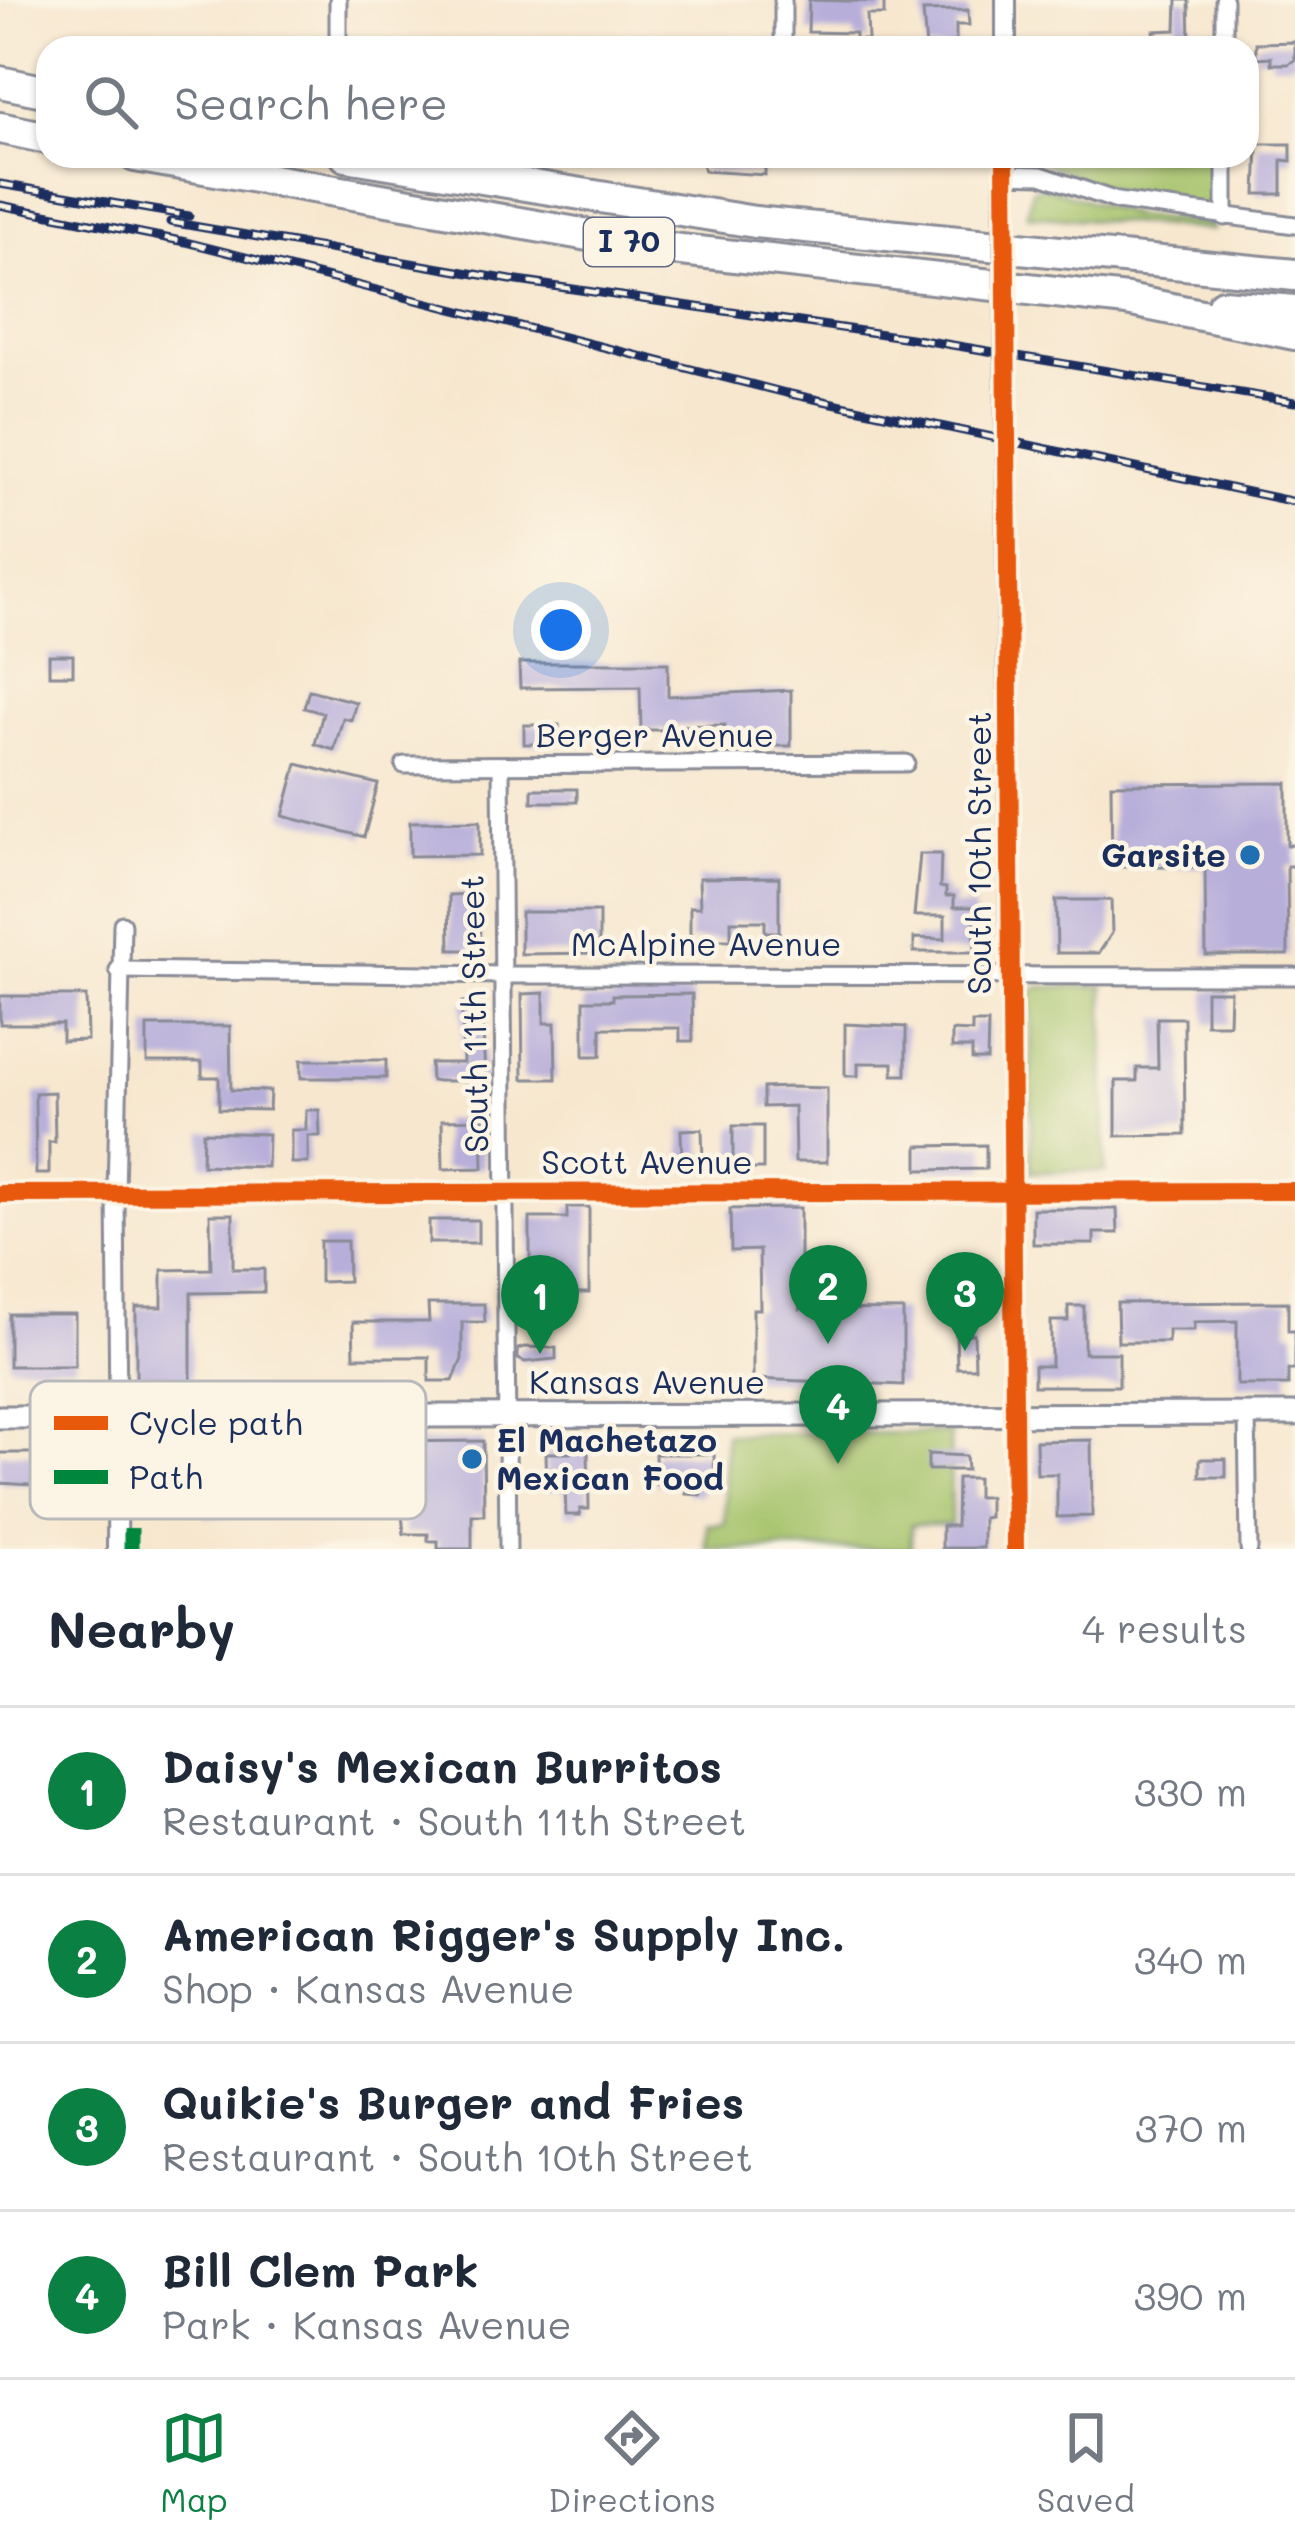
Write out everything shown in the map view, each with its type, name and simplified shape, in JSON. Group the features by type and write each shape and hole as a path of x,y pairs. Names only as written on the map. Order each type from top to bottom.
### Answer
{"highway":[{"path":"0,69 26,87"},
{"path":"0,128 36,136"},
{"name":"I 70","path":"205,168 663,248 1127,300 1295,334"},
{"name":"I 70","path":"420,168 755,222 1295,275"},
{"path":"1127,300 1295,311"}],"main road":[{"name":"Kansas Avenue","path":"426,1416 1295,1414"},
{"name":"Kansas Avenue","path":"0,1417 30,1417"}],"street":[{"path":"338,0 338,36"},
{"path":"783,0 784,36"},
{"path":"1006,0 1006,36"},
{"path":"1224,0 1224,36"},
{"name":"South 10th Street","path":"1004,168 1015,1549"},
{"path":"1014,168 1117,201 1295,225"},
{"path":"1225,168 1226,218"},
{"name":"Berger Avenue","path":"404,765 906,763"},
{"name":"South 11th Street","path":"501,766 508,1549"},
{"path":"118,1381 122,924"},
{"name":"McAlpine Avenue","path":"118,970 1295,976"},
{"name":"Scott Avenue","path":"0,1194 1295,1191"},
{"path":"1247,1414 1249,1549"},
{"path":"117,1519 117,1549"}],"green space":[{"path":"1056,168 1218,168 1218,199 1209,208 1130,197"},
{"path":"1043,186 1136,216 1211,223 1213,230 1027,215 1032,190"},
{"path":"1104,986 1105,1171 1031,1172 1031,992 1039,987"},
{"path":"950,1433 951,1525 911,1525 911,1549 707,1549 707,1525 725,1524 725,1434"}],"building":[{"path":"809,0 884,2 884,15 867,15 868,36 808,32"},
{"path":"1177,0 1189,0 1190,36 1154,36 1154,31 1176,30"},
{"path":"968,10 969,25 956,25 956,36 925,36 923,11"},
{"path":"1295,42 1295,60 1271,64 1271,57 1259,58 1259,43"},
{"path":"1259,144 1291,144 1291,161 1282,160 1282,194 1256,194"},
{"path":"765,168 765,175 704,171"},
{"path":"49,655 73,655 73,675 49,675"},
{"path":"519,663 668,663 668,696 791,690 791,746 725,746 725,725 641,730 640,687 520,688"},
{"path":"309,690 356,702 351,720 343,718 334,750 315,744 323,713 304,708"},
{"path":"524,725 559,725 559,744 524,744"},
{"path":"297,764 378,784 364,837 283,816"},
{"name":"Garsite","path":"1287,783 1287,845 1295,845 1295,866 1287,866 1288,955 1206,955 1205,867 1112,867 1111,784"},
{"path":"532,789 577,789 577,802 532,802"},
{"path":"480,821 480,855 410,856 410,822"},
{"path":"920,854 941,854 940,887 946,888 946,896 954,896 954,907 974,907 975,952 914,952 914,938 945,939 945,916 914,916"},
{"path":"779,877 779,932 765,932 765,921 731,921 731,940 690,940 690,907 700,907 699,878"},
{"path":"479,894 480,950 450,950 449,895"},
{"path":"1056,900 1111,900 1112,933 1099,953 1057,953"},
{"path":"521,912 599,912 599,953 521,954"},
{"path":"1206,991 1230,991 1229,1024 1206,1024"},
{"path":"544,993 544,1023 555,1023 556,1079 523,1079 522,994"},
{"path":"692,994 693,1041 680,1041 680,1028 601,1028 601,1056 584,1056 584,1000"},
{"path":"0,996 86,996 87,1040 62,1041 62,1024 0,1024"},
{"path":"462,1002 482,1002 485,1081 431,1081 430,1063 463,1063"},
{"path":"1157,1018 1184,1018 1185,1135 1116,1136 1116,1081 1137,1081 1137,1068 1158,1068"},
{"path":"972,1023 988,1023 987,1060 972,1060 972,1048 952,1048 952,1031 972,1032"},
{"path":"845,1024 906,1027 906,1075 893,1075 893,1063 858,1063 858,1076 845,1076"},
{"path":"147,1026 230,1026 231,1090 270,1091 269,1110 219,1109 219,1077 202,1077 202,1062 147,1062"},
{"path":"301,1060 386,1060 386,1078 301,1078"},
{"path":"763,1088 827,1088 827,1162 795,1162 794,1106 763,1107"},
{"path":"54,1092 55,1142 49,1142 49,1174 36,1174 35,1093"},
{"path":"306,1110 319,1110 320,1136 308,1136 308,1163 291,1163 291,1130 306,1130"},
{"path":"482,1119 483,1168 443,1169 442,1120"},
{"path":"733,1126 763,1126 763,1169 733,1169"},
{"path":"702,1129 703,1163 682,1163 681,1130"},
{"path":"203,1132 268,1134 267,1167 202,1165"},
{"path":"986,1145 986,1169 918,1170 918,1146"},
{"path":"567,1207 589,1207 589,1293 530,1293 530,1218 567,1218"},
{"path":"800,1208 800,1309 903,1310 903,1385 753,1379 753,1309 760,1309 759,1250 731,1251 730,1209"},
{"path":"1033,1209 1117,1209 1118,1233 1094,1233 1094,1244 1033,1244"},
{"path":"210,1214 233,1214 233,1269 264,1269 264,1292 191,1293 191,1381 136,1381 136,1307 162,1307 162,1270 211,1269"},
{"path":"429,1220 478,1220 478,1243 429,1243"},
{"path":"320,1241 347,1241 348,1281 320,1282"},
{"path":"1288,1302 1288,1331 1295,1331 1295,1370 1288,1370 1288,1385 1237,1385 1237,1321 1194,1322 1194,1330 1168,1330 1168,1342 1118,1342 1117,1303"},
{"path":"428,1304 484,1304 485,1322 462,1322 462,1359 453,1381 429,1381 429,1357 354,1357 353,1322 429,1322"},
{"path":"1068,1306 1084,1306 1084,1353 1119,1353 1119,1386 1034,1386 1034,1366 1051,1366 1051,1321 1068,1321"},
{"path":"9,1314 75,1314 75,1366 9,1366"},
{"path":"956,1334 974,1334 975,1368 957,1368"},
{"path":"556,1348 556,1359 525,1362 518,1359 518,1349"},
{"path":"1091,1440 1092,1516 1057,1517 1057,1474 1037,1474 1036,1441"},
{"path":"483,1441 484,1515 472,1515 472,1549 438,1549 438,1541 428,1541 428,1534 404,1534 402,1519 426,1519 426,1442"},
{"path":"570,1449 588,1449 589,1509 580,1509 580,1515 566,1515 565,1490 547,1490 546,1453 570,1453"},
{"path":"0,1453 30,1453 30,1485 0,1483"},
{"path":"655,1454 714,1454 715,1487 701,1487 701,1495 686,1494 686,1484 656,1484"},
{"path":"928,1454 966,1456 967,1470 928,1470"},
{"path":"1200,1459 1226,1459 1226,1477 1200,1477"},
{"path":"957,1478 977,1478 977,1497 989,1497 983,1548 942,1548 942,1526 956,1526"}],"railway":[{"path":"0,184 189,216"},
{"path":"0,205 186,242 786,393 1295,502"},
{"path":"170,222 1295,402"}],"marked path":[{"path":"131,1528 131,1549"}],"cycle path":[{"path":"1005,168 1015,1549"},
{"path":"0,1194 1295,1191"}],"place":[{"name":"Garsite","path":"1250,855"},
{"name":"American Rigger's Supply Inc.","path":"828,1344"},
{"name":"Quikie's Burger and Fries","path":"965,1351"},
{"name":"Daisy's Mexican Burritos","path":"540,1354"},
{"name":"El Machetazo Mexican Food","path":"472,1459"},
{"name":"Bill Clem Park","path":"838,1464"}]}
